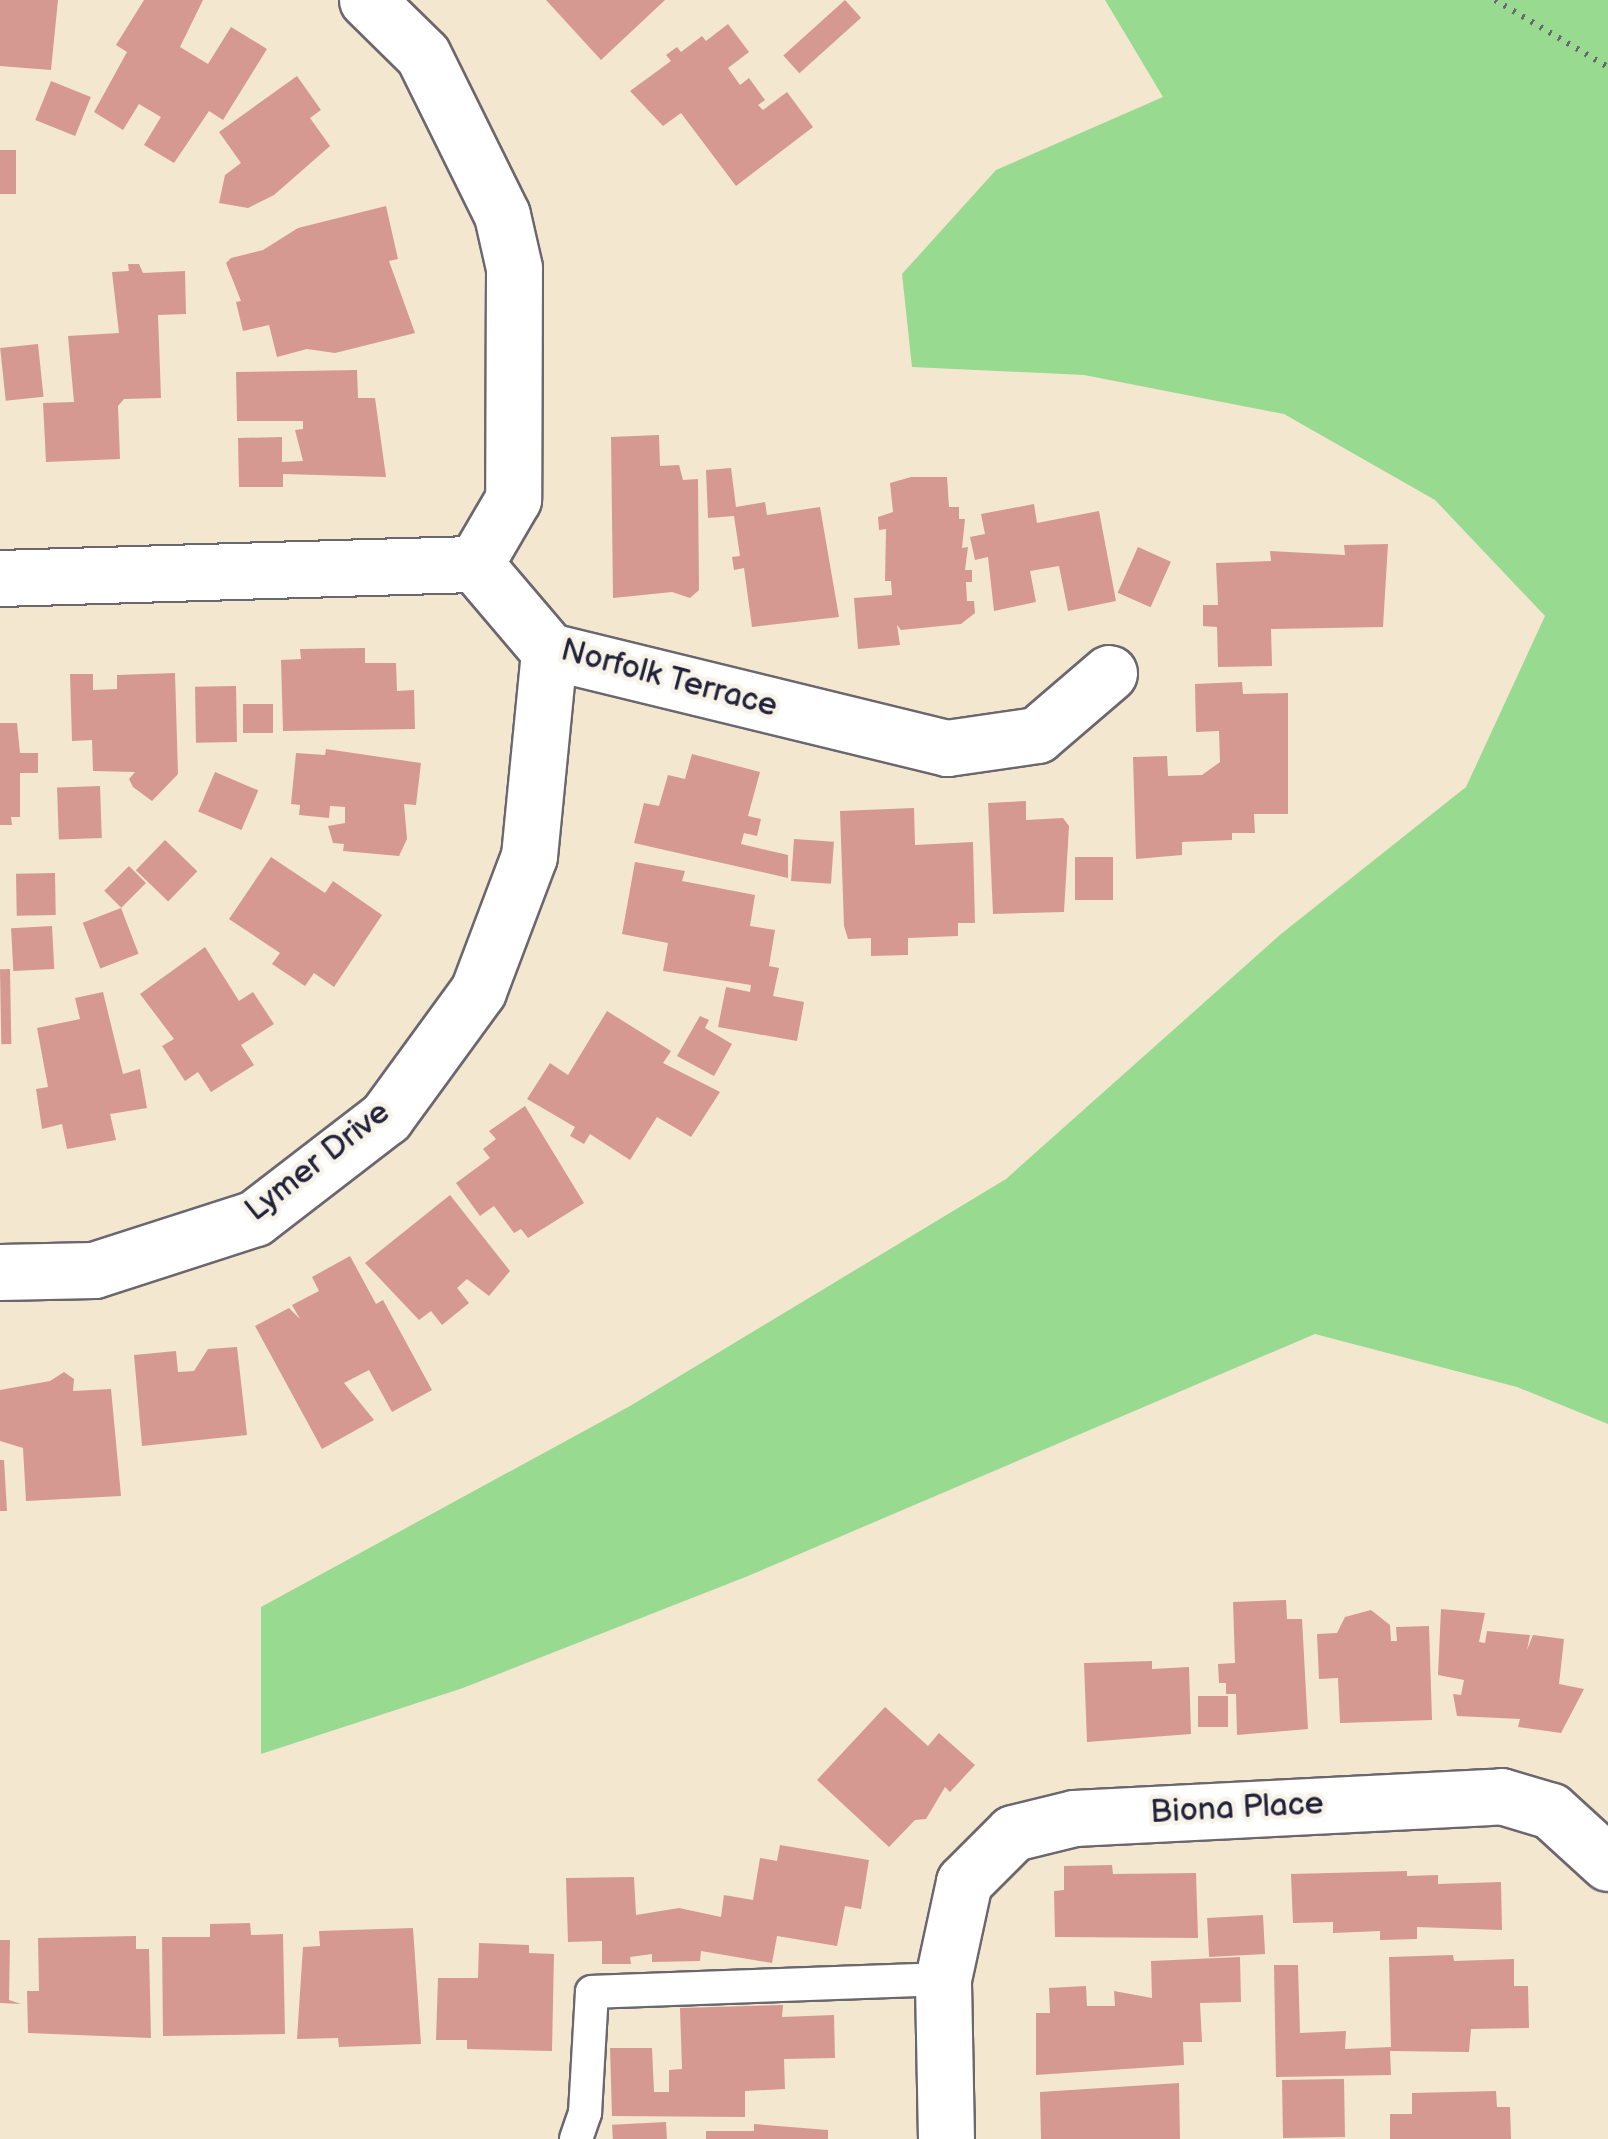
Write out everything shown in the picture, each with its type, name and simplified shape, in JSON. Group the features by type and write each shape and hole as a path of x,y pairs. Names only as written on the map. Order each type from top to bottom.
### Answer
{"street":[{"path":"0,578 476,564 513,500 514,268 502,215 423,54 368,0"},
{"name":"Norfolk Terrace","path":"476,564 549,651 947,748 1037,735 1109,673"},
{"name":"Lymer Drive","path":"0,1272 94,1270 255,1218 386,1117 478,990 529,856 549,651"},
{"name":"Biona Place","path":"946,2139 943,1979 964,1882 1013,1833 1074,1818 1501,1796 1552,1811 1608,1863"}],"lane":[{"path":"576,2139 585,2113 592,1992 943,1979"}],"path":[{"path":"1495,0 1608,68"}],"green space":[{"path":"1105,0 1608,0 1608,1424 1517,1387 1315,1334 748,1576 463,1688 261,1754 261,1607 630,1406 1006,1179 1281,934 1466,787 1545,616 1435,500 1284,414 1084,375 912,367 902,274 996,170 1163,97"}],"building":[{"path":"0,0 58,0 51,70 0,66"},
{"path":"144,0 203,0 180,47 208,64 231,27 267,49 223,120 209,111 174,163 144,145 161,117 139,104 123,130 94,112 127,52 116,45"},
{"path":"546,0 665,0 601,60"},
{"path":"845,0 861,18 799,73 783,56"},
{"path":"728,24 749,52 728,68 740,85 749,78 765,100 758,105 763,110 787,92 813,127 736,186 681,113 663,126 630,91 671,61 666,55 677,47 681,52 702,36 706,41"},
{"path":"297,76 321,110 310,118 330,146 274,195 248,208 219,203 225,175 241,163 219,132"},
{"path":"51,81 91,97 75,136 35,120"},
{"path":"0,150 16,150 16,194 0,194"},
{"path":"386,206 398,259 389,261 415,333 335,353 307,349 277,357 269,325 243,331 236,302 241,301 226,263 231,258 263,250 298,228"},
{"path":"128,264 139,264 143,273 185,271 186,314 158,315 161,398 124,399 118,406 120,459 46,462 43,403 74,402 68,336 119,333 112,272 129,271"},
{"path":"38,344 44,397 6,401 0,348"},
{"path":"357,370 358,398 375,398 386,477 283,474 283,487 239,487 238,438 282,437 282,462 303,461 295,430 303,429 303,421 237,421 236,372"},
{"path":"659,435 660,466 679,465 683,480 698,479 699,590 690,598 672,592 613,598 611,437"},
{"path":"731,468 736,507 765,502 767,515 820,507 839,617 752,627 744,568 734,570 732,557 740,556 734,516 708,518 706,470"},
{"path":"911,477 947,477 949,507 959,507 959,519 965,519 965,570 972,570 972,582 966,582 967,601 974,601 975,613 961,624 901,630 897,625 900,645 858,649 854,598 892,595 891,581 885,581 886,529 879,530 878,517 893,512 890,483"},
{"path":"1034,504 1037,523 1099,511 1116,601 1068,611 1059,566 1030,571 1036,602 994,611 988,557 975,560 970,537 985,534 981,514"},
{"path":"1388,544 1383,627 1271,629 1272,666 1218,667 1217,627 1203,626 1203,605 1218,605 1216,563 1271,561 1270,551 1345,555 1344,545"},
{"path":"1138,547 1171,562 1151,607 1118,593"},
{"path":"365,648 365,663 396,663 397,691 414,690 415,729 283,731 281,660 301,659 300,649"},
{"path":"175,673 178,774 152,801 133,787 129,779 135,772 93,771 92,740 72,741 70,674 93,674 93,690 117,689 117,675"},
{"path":"1242,682 1243,694 1288,693 1288,814 1254,814 1255,833 1232,833 1232,840 1182,842 1182,855 1136,859 1133,757 1167,756 1168,776 1202,775 1220,762 1219,731 1196,732 1195,684"},
{"path":"236,686 237,742 196,743 195,687"},
{"path":"243,704 273,704 273,733 243,733"},
{"path":"0,723 17,723 20,753 38,753 38,773 20,773 20,817 11,817 12,825 0,825"},
{"path":"326,749 421,763 416,805 404,804 407,839 399,856 343,851 344,844 333,843 328,826 345,823 345,807 330,806 329,818 299,815 300,805 291,804 296,753 325,755"},
{"path":"692,754 760,772 748,816 761,819 757,836 744,833 741,844 788,855 788,878 634,843 644,803 659,806 668,775 685,779"},
{"path":"215,772 258,790 241,830 198,812"},
{"path":"100,786 102,838 59,839 57,788"},
{"path":"1026,801 1026,820 1063,818 1069,826 1064,912 993,914 988,803"},
{"path":"914,808 915,845 973,842 975,923 958,923 958,936 908,938 908,955 871,956 871,938 848,939 844,926 840,811"},
{"path":"794,839 834,842 831,884 791,881"},
{"path":"165,840 197,871 168,901 136,870"},
{"path":"271,857 325,893 333,881 382,915 334,987 314,973 305,986 272,964 280,953 229,919"},
{"path":"1075,857 1113,857 1113,900 1075,900"},
{"path":"635,862 685,871 682,881 755,895 750,926 775,930 769,966 779,968 773,996 804,1002 797,1041 718,1027 726,987 750,992 751,985 663,971 668,943 622,934"},
{"path":"129,866 146,883 121,908 104,891"},
{"path":"55,873 56,915 17,916 16,874"},
{"path":"121,908 139,954 100,968 83,923"},
{"path":"52,926 54,969 13,971 11,928"},
{"path":"205,947 239,1001 253,992 274,1024 241,1045 254,1065 211,1092 198,1072 185,1081 162,1046 174,1039 140,994"},
{"path":"0,969 10,969 11,1044 1,1044"},
{"path":"103,992 123,1074 140,1069 147,1108 110,1114 116,1140 67,1149 62,1124 42,1129 36,1089 48,1087 37,1028 80,1019 75,998"},
{"path":"607,1011 671,1051 663,1063 720,1092 691,1137 657,1117 630,1160 590,1134 584,1144 570,1136 575,1127 527,1099 550,1063 568,1075"},
{"path":"700,1016 709,1020 705,1028 732,1044 714,1076 677,1056"},
{"path":"525,1106 584,1203 528,1238 521,1229 514,1233 494,1206 480,1216 456,1183 490,1158 483,1149 496,1139 489,1131"},
{"path":"450,1195 510,1271 489,1296 467,1279 457,1288 469,1303 442,1325 431,1311 419,1320 365,1263"},
{"path":"350,1256 376,1304 383,1300 432,1390 392,1412 369,1370 344,1383 374,1420 322,1449 255,1326 289,1308 300,1319 292,1305 319,1291 312,1277"},
{"path":"237,1347 247,1435 142,1446 134,1355 176,1351 178,1372 194,1371 208,1349"},
{"path":"64,1372 74,1379 73,1391 111,1389 121,1496 26,1501 23,1448 0,1441 0,1390 50,1381"},
{"path":"0,1460 4,1460 7,1511 0,1511"},
{"path":"1286,1600 1287,1619 1302,1619 1308,1729 1237,1735 1236,1694 1226,1694 1226,1683 1219,1683 1218,1664 1235,1663 1233,1602"},
{"path":"1441,1609 1485,1613 1479,1642 1485,1643 1487,1631 1530,1635 1527,1650 1533,1635 1564,1639 1559,1684 1584,1689 1561,1733 1518,1727 1520,1719 1457,1716 1453,1694 1461,1695 1464,1680 1438,1675"},
{"path":"1371,1610 1390,1625 1391,1641 1397,1641 1396,1627 1429,1626 1432,1720 1340,1723 1338,1678 1319,1679 1317,1634 1337,1633 1345,1617"},
{"path":"1152,1661 1152,1669 1189,1667 1191,1734 1087,1742 1084,1663"},
{"path":"1198,1696 1228,1696 1228,1727 1198,1727"},
{"path":"885,1707 928,1746 939,1733 975,1765 950,1792 945,1787 926,1819 915,1820 889,1847 817,1780"},
{"path":"780,1845 869,1860 861,1909 845,1906 837,1946 777,1936 772,1963 701,1951 700,1961 652,1962 652,1954 630,1957 631,1964 602,1964 602,1941 568,1942 566,1878 634,1877 636,1915 679,1908 721,1917 724,1895 753,1900 760,1858 777,1861"},
{"path":"1112,1865 1113,1874 1196,1873 1198,1938 1055,1937 1054,1891 1064,1890 1064,1866"},
{"path":"1407,1871 1407,1876 1438,1875 1438,1884 1501,1882 1502,1930 1417,1927 1417,1939 1380,1940 1380,1931 1333,1933 1333,1922 1293,1923 1291,1874"},
{"path":"1263,1915 1265,1954 1209,1957 1207,1918"},
{"path":"250,1923 251,1935 283,1934 285,2034 163,2036 162,1937 210,1937 210,1924"},
{"path":"413,1928 421,2044 339,2047 338,2038 297,2039 303,1947 320,1946 319,1931"},
{"path":"136,1936 136,1949 149,1949 151,2038 28,2033 27,1991 39,1991 38,1938"},
{"path":"0,1940 10,1940 9,2000 21,2004 0,2003"},
{"path":"479,1943 529,1945 529,1953 554,1954 552,2051 467,2049 467,2040 436,2040 438,1978 478,1978"},
{"path":"1453,1955 1454,1961 1514,1959 1514,1986 1528,1986 1529,2028 1471,2029 1469,2052 1390,2051 1391,2075 1276,2077 1274,1965 1298,1965 1300,2033 1346,2031 1345,2049 1391,2047 1389,1957"},
{"path":"1240,1957 1241,2002 1200,2003 1202,2042 1183,2042 1184,2065 1036,2075 1036,2013 1050,2013 1049,1988 1086,1986 1087,2006 1115,2006 1114,1991 1152,1998 1151,1961"},
{"path":"783,2005 782,2017 834,2015 835,2058 784,2059 785,2089 745,2091 745,2117 612,2116 610,2048 652,2048 654,2092 669,2092 669,2070 682,2069 680,2008"},
{"path":"1344,2079 1345,2137 1283,2138 1282,2080"},
{"path":"1179,2083 1180,2139 1041,2139 1040,2092"},
{"path":"1496,2091 1497,2107 1510,2107 1511,2139 1390,2139 1390,2114 1412,2114 1412,2093"},
{"path":"666,2122 667,2139 613,2139 612,2125"},
{"path":"754,2124 828,2130 828,2139 706,2139 706,2131 754,2131"}]}
